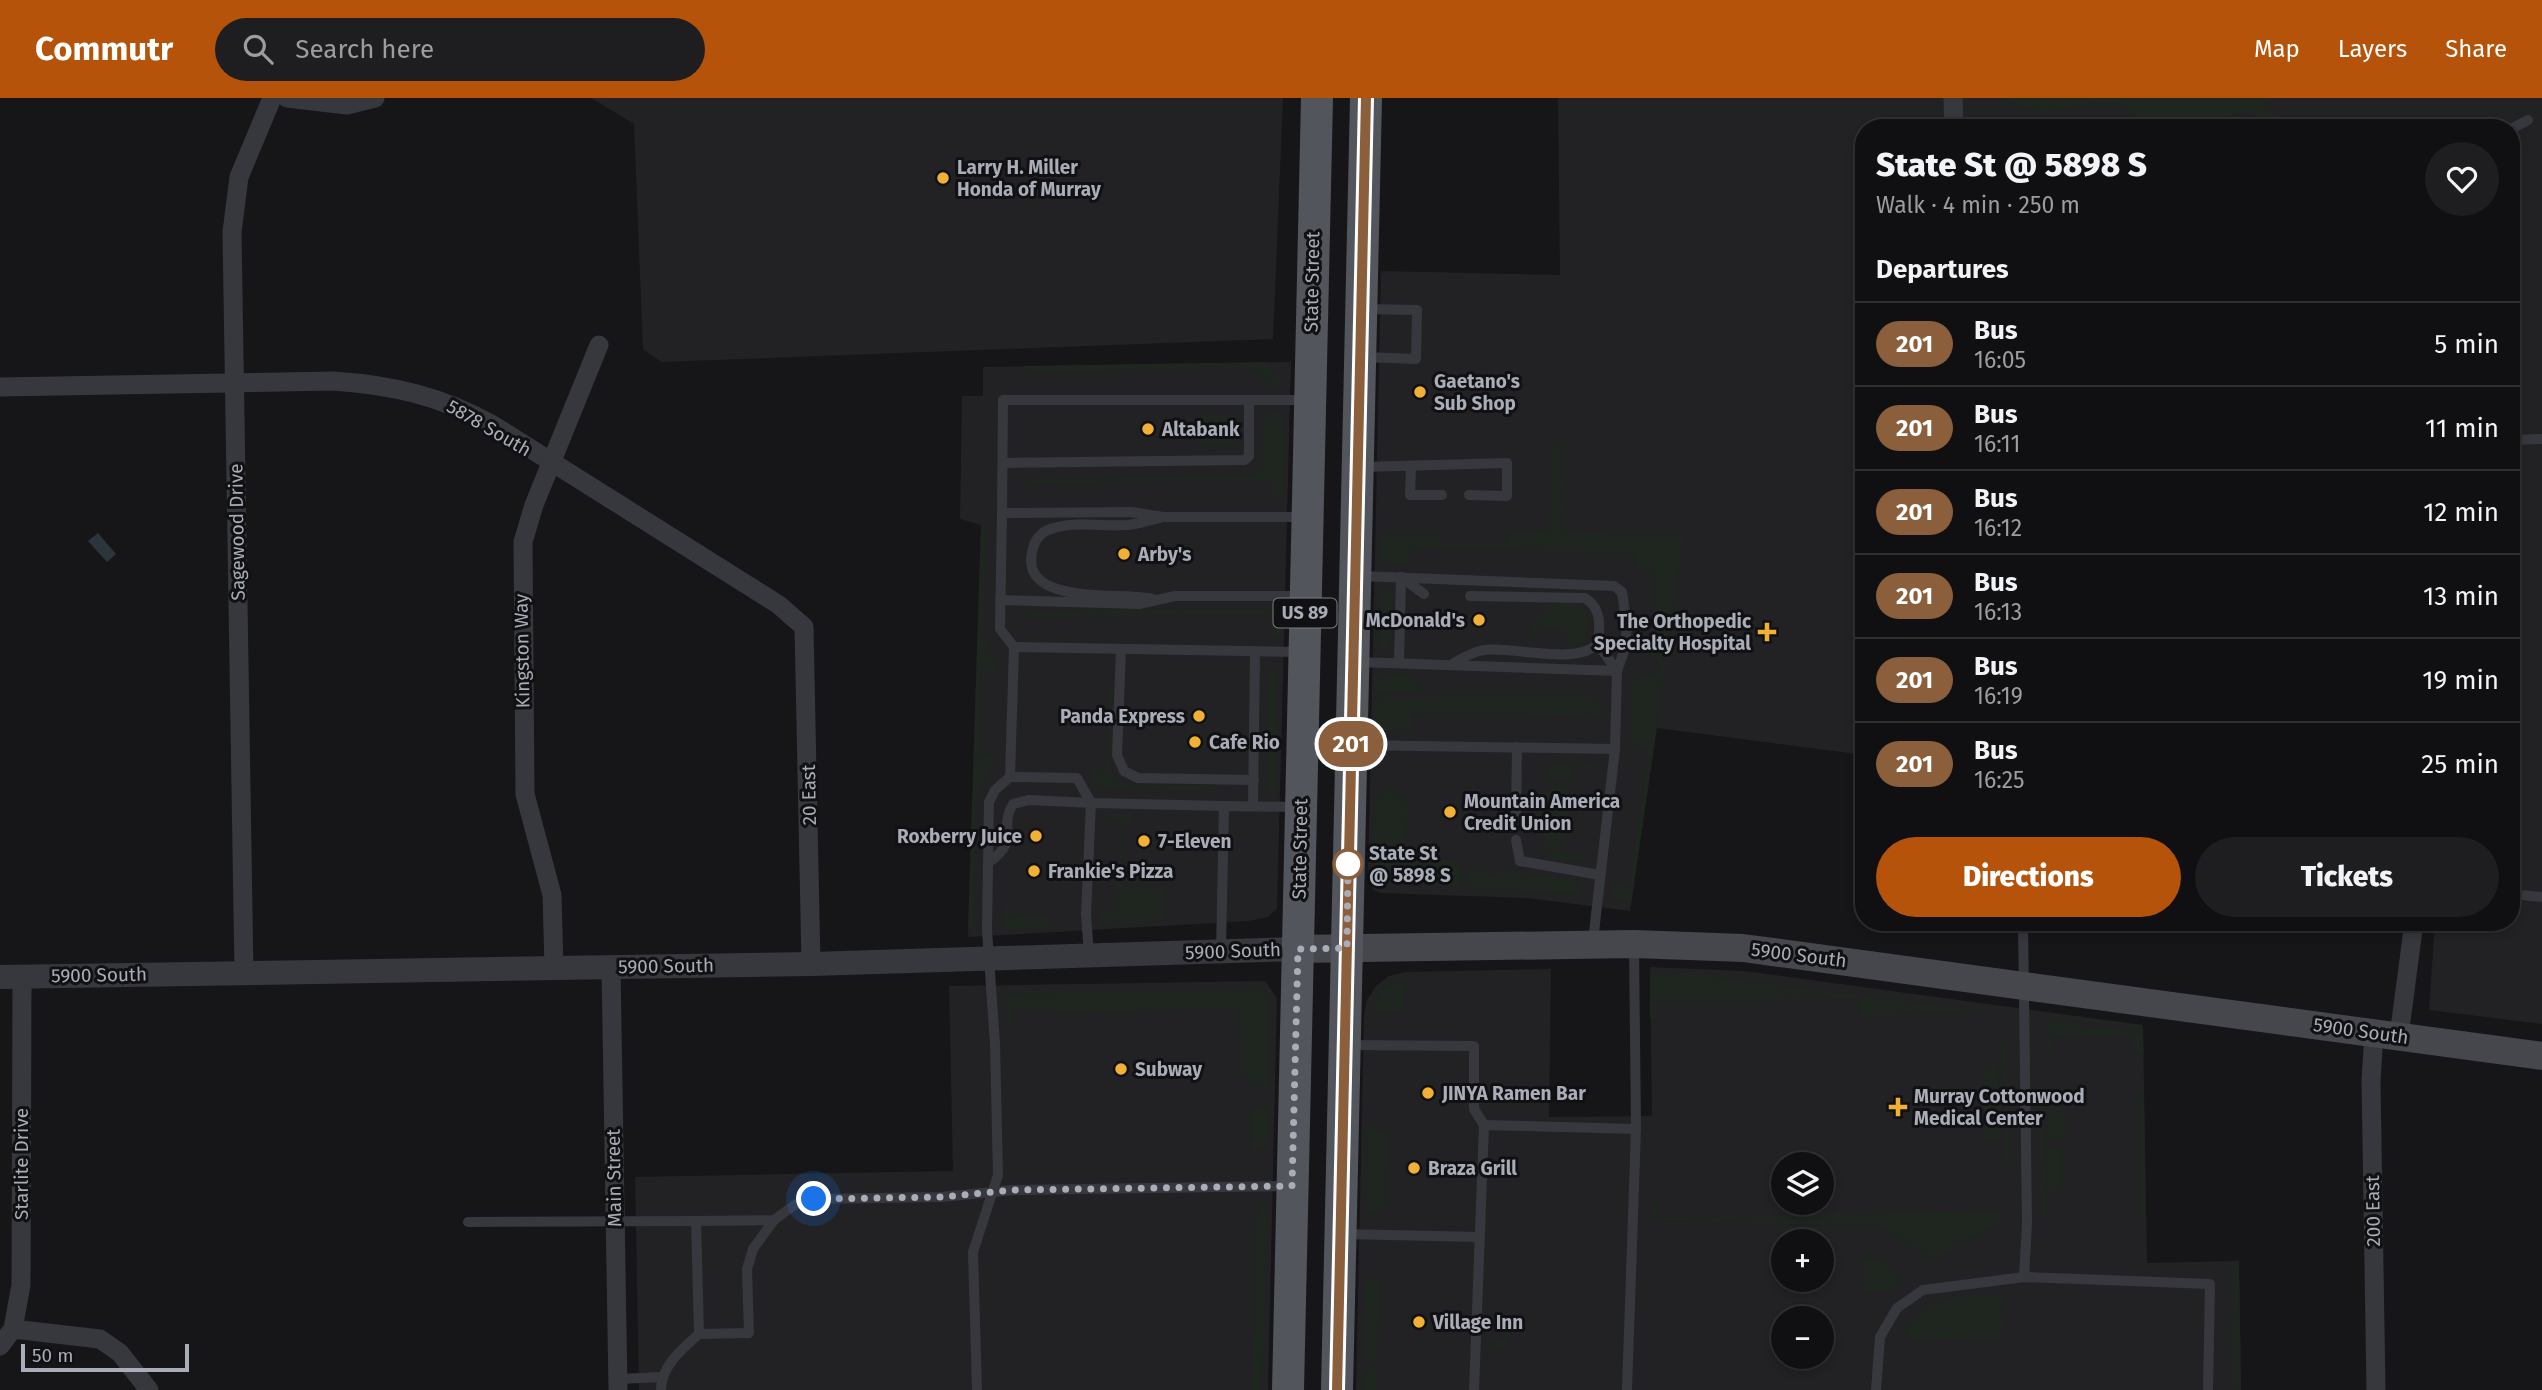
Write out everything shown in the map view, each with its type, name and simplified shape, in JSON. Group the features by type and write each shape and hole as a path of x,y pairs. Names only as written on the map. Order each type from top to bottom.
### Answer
{"main road":[{"name":"State Street","path":"1288,1390 1317,98"},
{"name":"US 89","path":"1337,1390 1366,98"},
{"name":"5900 South","path":"1298,949 1634,944 1743,948 2542,1056"}],"street":[{"name":"Sagewood Drive","path":"244,973 233,204 239,177 272,98"},
{"path":"288,98 347,105 375,98"},
{"path":"1953,98 1954,119"},
{"name":"Kingston Way","path":"554,968 552,895 525,794 521,572 523,542 599,345"},
{"name":"5878 South","path":"0,387 333,381 380,384 421,393 460,407 779,605 804,627"},
{"name":"20 East","path":"804,627 811,964"},
{"name":"200 East","path":"2376,1390 2371,1080 2386,1034 2412,931"},
{"name":"5900 South","path":"11,976 811,964 1298,949"},
{"name":"Main Street","path":"611,967 618,1384"},
{"name":"Starlite Drive","path":"0,1346 13,1328 21,1285 11,976"},
{"path":"13,1328 100,1339 120,1353 149,1390"}],"lane":[{"path":"2520,125 2528,120"},
{"path":"1360,357 1416,359 1417,310 1361,309"},
{"path":"1010,777 1014,647 1000,629 1003,400 1310,400"},
{"path":"1003,463 1245,460 1249,456 1249,400"},
{"path":"2520,440 2542,439"},
{"path":"1357,467 1507,463 1507,496 1469,495"},
{"path":"1410,467 1410,495 1442,495"},
{"path":"1002,513 1131,512 1164,517 1307,517"},
{"path":"1159,600 1138,595 1084,594 1047,586 1036,576 1032,563 1038,538 1050,529 1080,524 1130,525 1164,517"},
{"path":"1355,575 1614,586 1622,593 1627,627 1624,651 1617,671 1615,749 1592,945"},
{"path":"1401,577 1424,594"},
{"path":"1399,662 1401,577"},
{"path":"1000,600 1139,604 1175,596 1306,596"},
{"path":"1470,596 1586,598 1596,607 1600,620 1598,644 1617,671"},
{"path":"1454,663 1479,651 1583,652 1598,644"},
{"path":"1014,647 1304,652"},
{"path":"1121,649 1117,755 1124,771 1138,778 1254,780"},
{"path":"1253,806 1255,651"},
{"path":"1353,662 1454,663 1617,671"},
{"path":"1351,744 1615,749"},
{"path":"1516,818 1517,747"},
{"path":"977,1390 973,1252 998,1175 991,960 987,930 989,802 995,790 1010,777 1077,778 1091,803 1086,914 1089,956"},
{"path":"988,863 1003,852 1009,841 1009,813 1013,804 1029,800 1300,807"},
{"path":"1221,952 1224,806"},
{"path":"1516,840 1520,861 1600,874"},
{"path":"2520,895 2542,897"},
{"path":"2023,931 2027,1223 2024,1277"},
{"path":"1627,1390 1636,1129 1634,944"},
{"path":"1345,1045 1474,1046 1474,1109 1484,1125 1474,1390"},
{"path":"1484,1125 1636,1129"},
{"path":"661,1390 661,1377 678,1353 699,1334 749,1333 747,1269 753,1249 774,1220 796,1204 814,1199 1013,1190 1292,1186"},
{"path":"468,1222 774,1220"},
{"path":"696,1222 699,1334"},
{"path":"1340,1234 1479,1237"},
{"path":"1876,1390 1880,1337 1898,1308 1907,1300 1923,1290 2024,1277 2210,1284 2208,1390"},
{"path":"618,1384 661,1377"}],"shaded area":[{"path":"591,98 1283,98 1273,339 661,362 643,349 634,124"},
{"path":"1558,98 2542,98 2542,1024 2429,1010 2434,931 2520,931 2520,119 1855,119 1855,754 1657,728 1630,911 1527,898 1381,893 1373,890 1368,878 1381,271 1560,275"},
{"path":"2007,98 2267,98 2268,107 2286,119 2257,119 2250,111 2221,119 2141,119 2115,103 2043,111 2018,106"},
{"path":"1266,362 1280,380 1280,386 1271,386 1252,369 1027,372 1024,366"},
{"path":"1291,362 1277,908 1268,917 1248,921 968,937 981,525 960,519 962,396 983,396 983,367"},
{"path":"1270,413 1280,413 1285,423 1283,497 1276,500 1273,499 1273,480 1024,482 1028,479 1255,474 1262,468 1264,418"},
{"path":"1200,414 1236,416 1235,445 1200,446"},
{"path":"1551,442 1562,442 1563,531 1684,536 1631,904 1610,899 1613,884 1630,885 1649,749 1636,747 1632,743 1633,677 1659,673 1659,656 1634,653 1653,640 1655,576 1651,567 1637,573 1636,553 1417,548 1409,553 1412,566 1380,562 1381,535 1441,535 1441,543 1505,544 1506,531 1550,531"},
{"path":"981,525 985,525 983,635 998,668 996,672 981,672 979,754 992,755 995,759 978,791 973,929 968,929"},
{"path":"98,533 116,554 107,562 88,541"},
{"path":"1380,588 1393,592 1392,640 1387,648 1378,650"},
{"path":"1544,602 1572,604 1583,609 1590,622 1584,642 1576,647 1564,648 1570,635 1561,630 1540,629 1532,641 1531,620 1542,614"},
{"path":"1281,608 1280,639 1271,636 1271,614 1027,618 1027,609 1045,613 1085,609"},
{"path":"1271,671 1279,671 1276,791 1270,791 1266,787 1268,676"},
{"path":"1411,673 1424,692 1377,692 1377,677"},
{"path":"1109,686 1114,686 1112,756 1107,756"},
{"path":"1451,693 1594,696 1602,700 1601,719 1590,713 1578,716 1412,713 1412,727 1409,730 1382,730 1376,720 1377,696 1450,697"},
{"path":"1106,760 1111,760 1111,769 1116,778 1127,784 1220,786 1223,790 1101,788 1092,782 1090,774 1094,770 1106,770"},
{"path":"1553,762 1591,763 1598,771 1574,767 1571,780 1551,781 1545,776 1546,768"},
{"path":"1384,782 1409,806 1405,859 1462,860 1461,887 1378,883 1373,872 1375,799 1384,795"},
{"path":"1551,787 1566,787 1570,790 1561,853 1587,856 1581,863 1555,860 1545,850 1545,792"},
{"path":"1103,814 1131,814 1131,825 1123,825 1122,886 1165,887 1164,920 1100,924 1101,912 1117,911 1120,820 1105,819"},
{"path":"1481,870 1493,875 1501,871 1575,879 1582,885 1581,895 1465,887 1466,873"},
{"path":"1010,902 1009,911 1013,915 1049,916 1049,928 1004,928 1005,903"},
{"path":"1650,967 1744,971 2143,1025 2147,1263 2239,1261 2241,1390 1356,1390 1364,1015 1367,1000 1376,986 1389,976 1405,972 1551,969 1549,1117 1652,1116"},
{"path":"1682,973 1993,1012 1861,1016 1860,998 1655,1002 1655,1020 1650,1018 1650,974"},
{"path":"1404,978 1404,1011 1371,1012 1383,989"},
{"path":"1265,981 1277,998 1268,1390 639,1390 635,1177 953,1171 949,986"},
{"path":"1263,989 1271,1002 1269,1086 1250,1086 1249,1077 1241,1077 1240,1008 1061,1013 1061,1010 1013,1010 1013,1026 1009,1028 1007,1024 1006,994"},
{"path":"2046,1013 2143,1025 2143,1028 2049,1016"},
{"path":"2056,1021 2143,1033 2144,1053 2134,1054 2134,1036 2050,1037 2050,1055 2047,1055 2048,1023"},
{"path":"2002,1041 2007,1044 2009,1161 2005,1165"},
{"path":"1983,1066 1998,1066 2000,1141 1984,1142"},
{"path":"2044,1082 2046,1218 2041,1215 2039,1086"},
{"path":"2144,1097 2146,1219 2138,1219 2138,1099 2135,1098"},
{"path":"1269,1106 1268,1147 1251,1152 1250,1107"},
{"path":"2048,1107 2066,1107 2067,1142 2049,1142"},
{"path":"1368,1128 1389,1133 1385,1194 1388,1205 1384,1205 1384,1209 1377,1209 1377,1213 1366,1213"},
{"path":"2062,1146 2063,1192 2049,1192 2049,1147"},
{"path":"1658,1199 1659,1217 2001,1211 2001,1221 1935,1259 1878,1227 1655,1220 1652,1219 1652,1203"},
{"path":"1262,1202 1267,1202 1262,1390 1252,1390 1256,1216"},
{"path":"1865,1256 1881,1261 1894,1270 1898,1280 1891,1292 1863,1292"},
{"path":"2231,1261 2239,1261 2241,1390 2233,1390"},
{"path":"1364,1279 1381,1280 1377,1359 1363,1359"},
{"path":"1956,1295 2003,1295 2002,1341 1908,1339 1908,1326 1926,1307"},
{"path":"1496,1312 1505,1312 1509,1316 1508,1345 1505,1349 1494,1348 1491,1340 1504,1340 1505,1321 1492,1320"},
{"path":"1375,1363 1378,1363 1377,1390 1362,1390 1362,1373 1371,1370"}],"bus line":[{"name":"201","path":"1337,1390 1366,98"}],"place":[{"name":"Larry H. Miller Honda of Murray","path":"943,178"},
{"name":"Gaetano's Sub Shop","path":"1420,392"},
{"name":"Altabank","path":"1148,429"},
{"name":"Arby's","path":"1124,554"},
{"name":"McDonald's","path":"1479,620"},
{"name":"The Orthopedic Specialty Hospital","path":"1767,632"},
{"name":"Panda Express","path":"1199,716"},
{"name":"Cafe Rio","path":"1195,742"},
{"name":"Mountain America Credit Union","path":"1450,812"},
{"name":"Roxberry Juice","path":"1036,836"},
{"name":"7-Eleven","path":"1144,841"},
{"name":"State St @ 5898 S","path":"1348,864"},
{"name":"Frankie's Pizza","path":"1034,871"},
{"name":"Subway","path":"1121,1069"},
{"name":"JINYA Ramen Bar","path":"1428,1093"},
{"name":"Murray Cottonwood Medical Center","path":"1898,1107"},
{"name":"Braza Grill","path":"1414,1168"},
{"name":"Village Inn","path":"1419,1322"}],"route":[{"path":"814,1199 941,1197 1013,1190 1292,1186 1298,949 1347,948 1348,864"}]}
